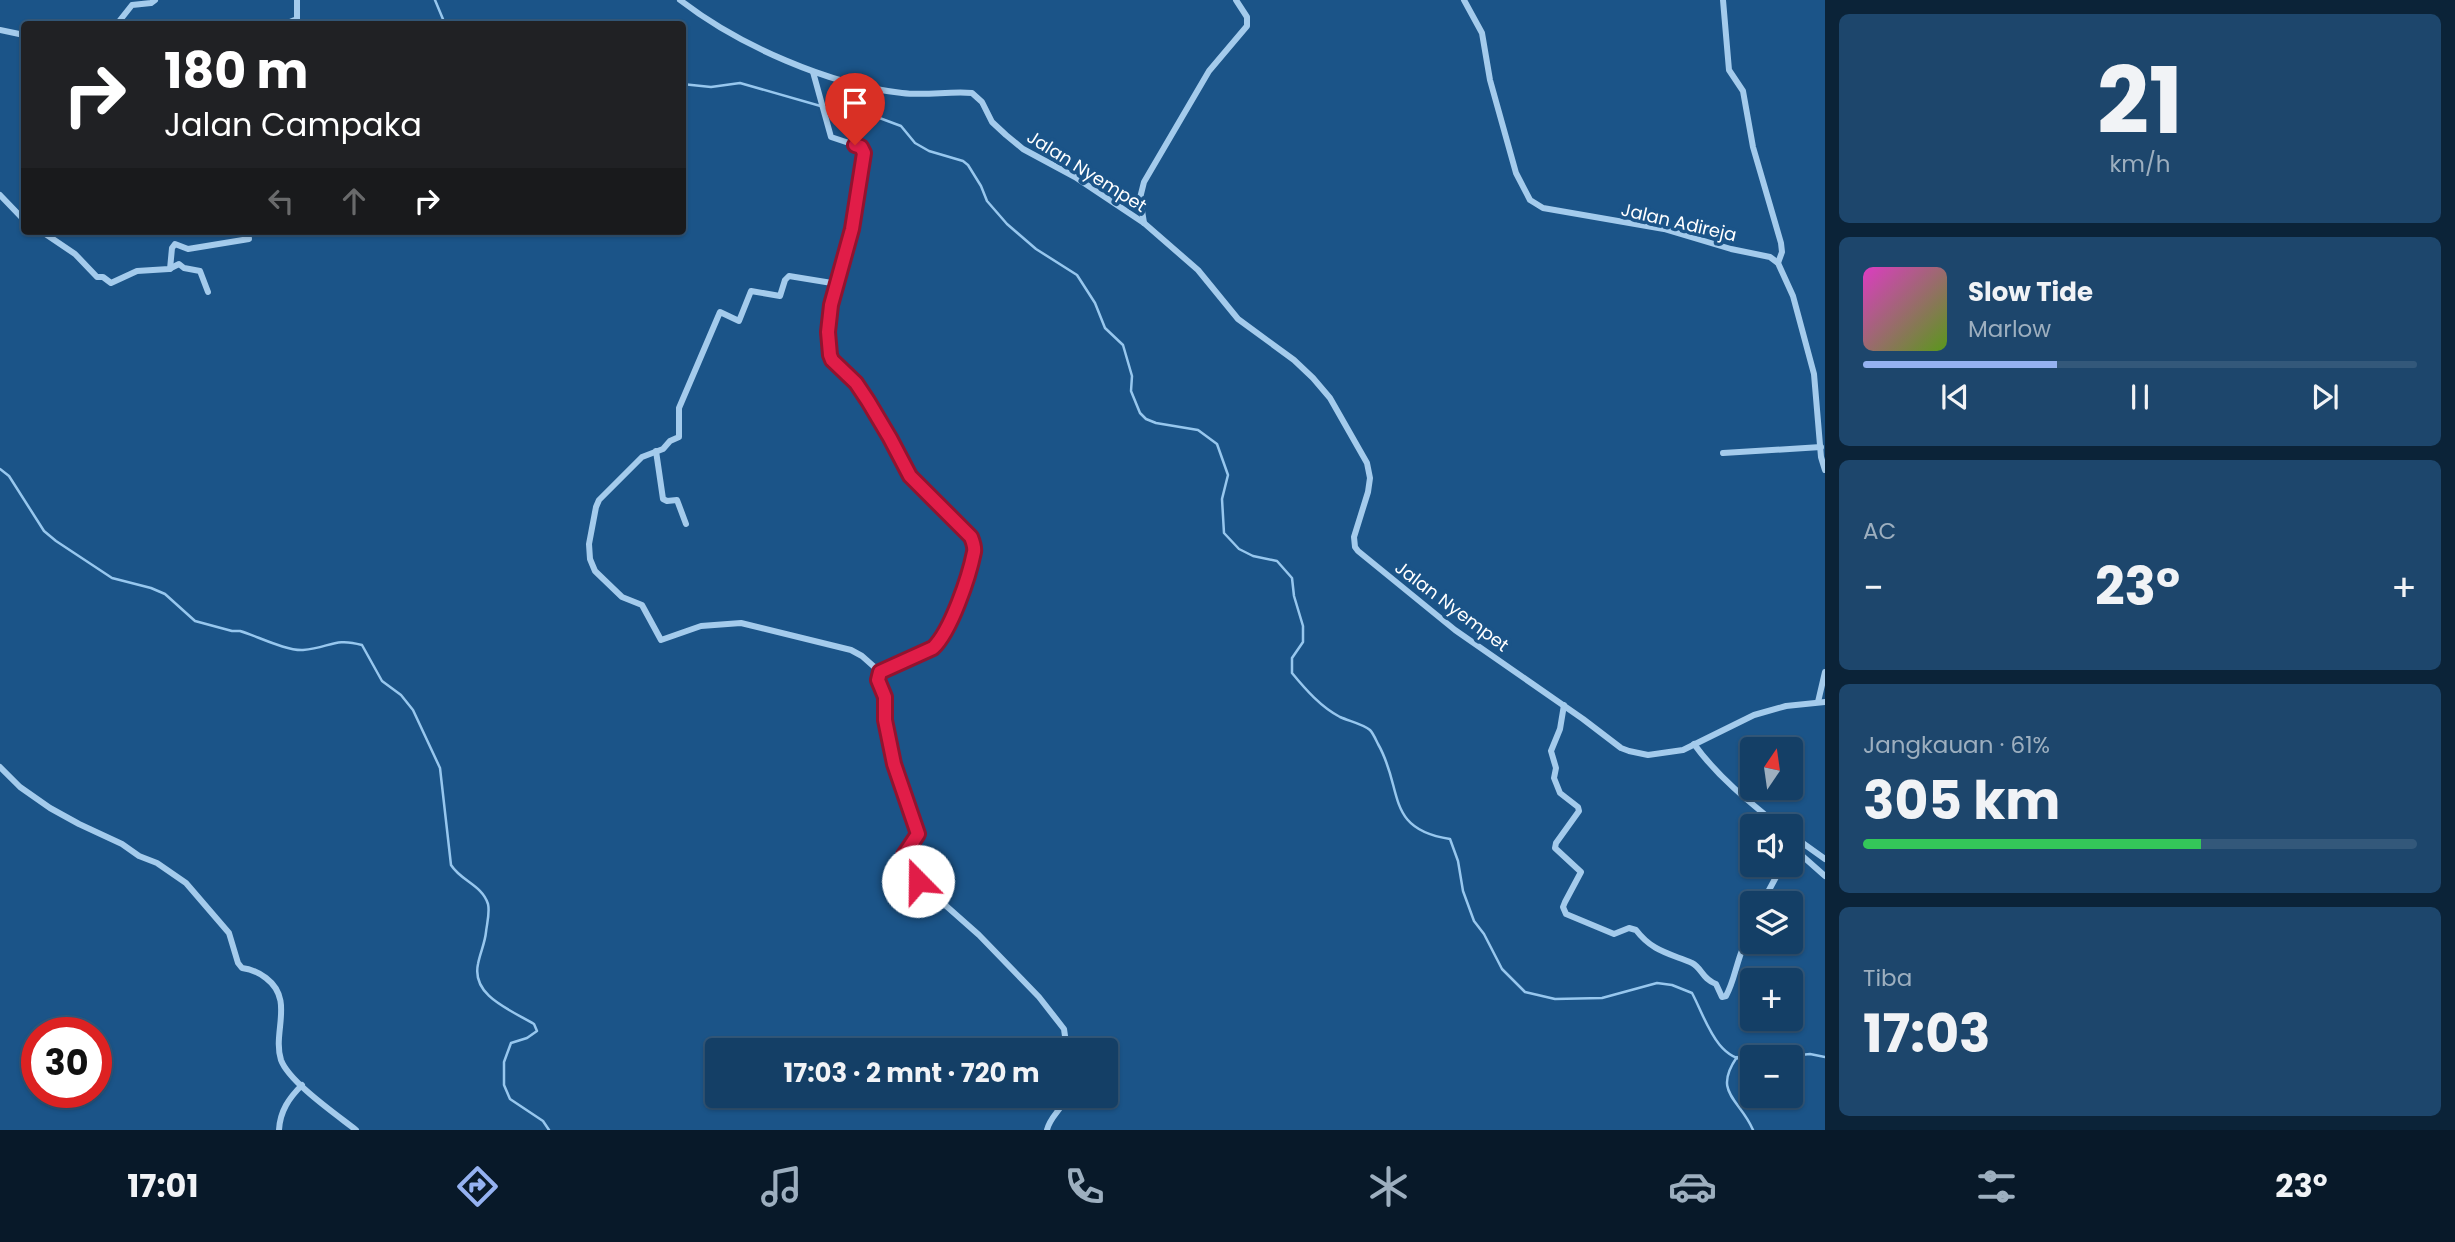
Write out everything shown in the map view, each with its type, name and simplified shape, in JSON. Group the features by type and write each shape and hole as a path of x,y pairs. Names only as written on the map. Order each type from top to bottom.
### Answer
{"street":[{"path":"119,21 132,5 155,0"},
{"path":"292,21 297,19 297,0"},
{"name":"Jalan Nyempet","path":"680,0 746,40 813,72 860,86 901,93 972,93 982,102 992,122 1023,149 1075,177 1144,223 1198,270 1238,319 1294,360 1330,398 1362,454 1370,478 1354,537 1358,551 1455,630 1621,748 1648,755 1682,750 1754,715 1786,706 1822,702"},
{"path":"1144,223 1140,198 1144,182 1209,71 1247,26 1247,17 1236,0"},
{"name":"Jalan Adireja","path":"1464,0 1482,33 1490,80 1516,173 1530,200 1543,208 1664,229 1731,249 1770,257 1778,263"},
{"path":"1723,0 1728,65 1743,92 1756,157 1781,243 1782,252 1778,263 1793,296 1814,373 1825,470"},
{"path":"0,30 21,34"},
{"path":"813,72 831,136 861,147 864,153 852,229 831,305 828,348 832,360 856,383 910,476 971,537 975,550 950,623 940,641 933,648 880,672"},
{"path":"0,195 21,217"},
{"path":"47,235 75,254 97,277 103,276 111,283 136,271 169,269 179,264 184,268 200,271 208,292"},
{"path":"169,269 175,244 188,249 237,242 249,239 248,235"},
{"path":"838,284 789,276 780,296 751,291 739,321 720,312 679,408 679,437 642,457 598,502 589,544 590,559 595,571 622,597 642,605 658,638 665,640 701,626 748,623 851,650 880,672"},
{"path":"1723,453 1821,447"},
{"path":"656,451 663,499 678,501 686,524"},
{"path":"880,672 878,680 884,689 884,708 894,764 918,834 904,855 908,869 979,934 1039,997 1064,1028 1066,1038"},
{"path":"1822,702 1825,672"},
{"path":"1564,705 1559,733 1551,751 1556,768 1554,778 1560,793 1579,811 1555,848 1581,872 1563,906 1566,915 1614,934 1629,928 1636,930 1652,947 1695,965 1707,981 1716,984 1722,998 1727,996 1741,954"},
{"path":"1694,744 1729,784 1765,814"},
{"path":"0,767 20,787 50,808 157,863 186,883 229,933 242,968 261,974 272,982 278,992 282,1005 281,1059 287,1070 315,1098 356,1130"},
{"path":"1803,843 1825,859"},
{"path":"1803,857 1825,876"},
{"path":"279,1130 284,1108 302,1085"},
{"path":"1047,1130 1048,1122 1060,1108"}],"waterway":[{"path":"435,0 444,21"},
{"path":"686,84 711,87 740,83 824,107 866,113 901,126 915,143 929,151 968,165 987,201 1007,224 1036,249 1077,275 1095,303 1105,328 1123,345 1132,376 1131,391 1140,413 1156,423 1198,430 1217,444 1228,475 1222,499 1224,533 1239,549 1253,556 1277,561 1292,578 1303,626 1303,642 1292,658 1292,673 1326,708 1370,730 1386,761 1405,816 1429,834 1450,839 1458,861 1463,891 1474,921 1502,969 1525,992 1555,999 1602,998 1657,983 1672,985 1692,993 1714,1037 1730,1054 1740,1059"},
{"path":"0,469 9,476 44,531 56,541 112,578 165,594 195,621 240,631 296,650 345,642 362,645 382,681 401,695 413,710 440,768 451,865 481,892 488,904 489,914 477,975 481,985 495,1001 534,1024 537,1031 527,1038 511,1043 504,1062 504,1085 510,1099 543,1121 549,1130"},
{"path":"1803,1055 1825,1057"},
{"path":"1737,1057 1727,1079 1728,1088 1753,1130"}],"route":[{"path":"855,145 861,147 864,153 852,229 831,305 828,332 830,355 856,383 868,401 910,476 922,491 963,527 974,542 975,550 950,623 940,641 933,648 880,672 878,680 884,689 885,720 894,764 918,834 904,855 908,869 918,881"}]}
